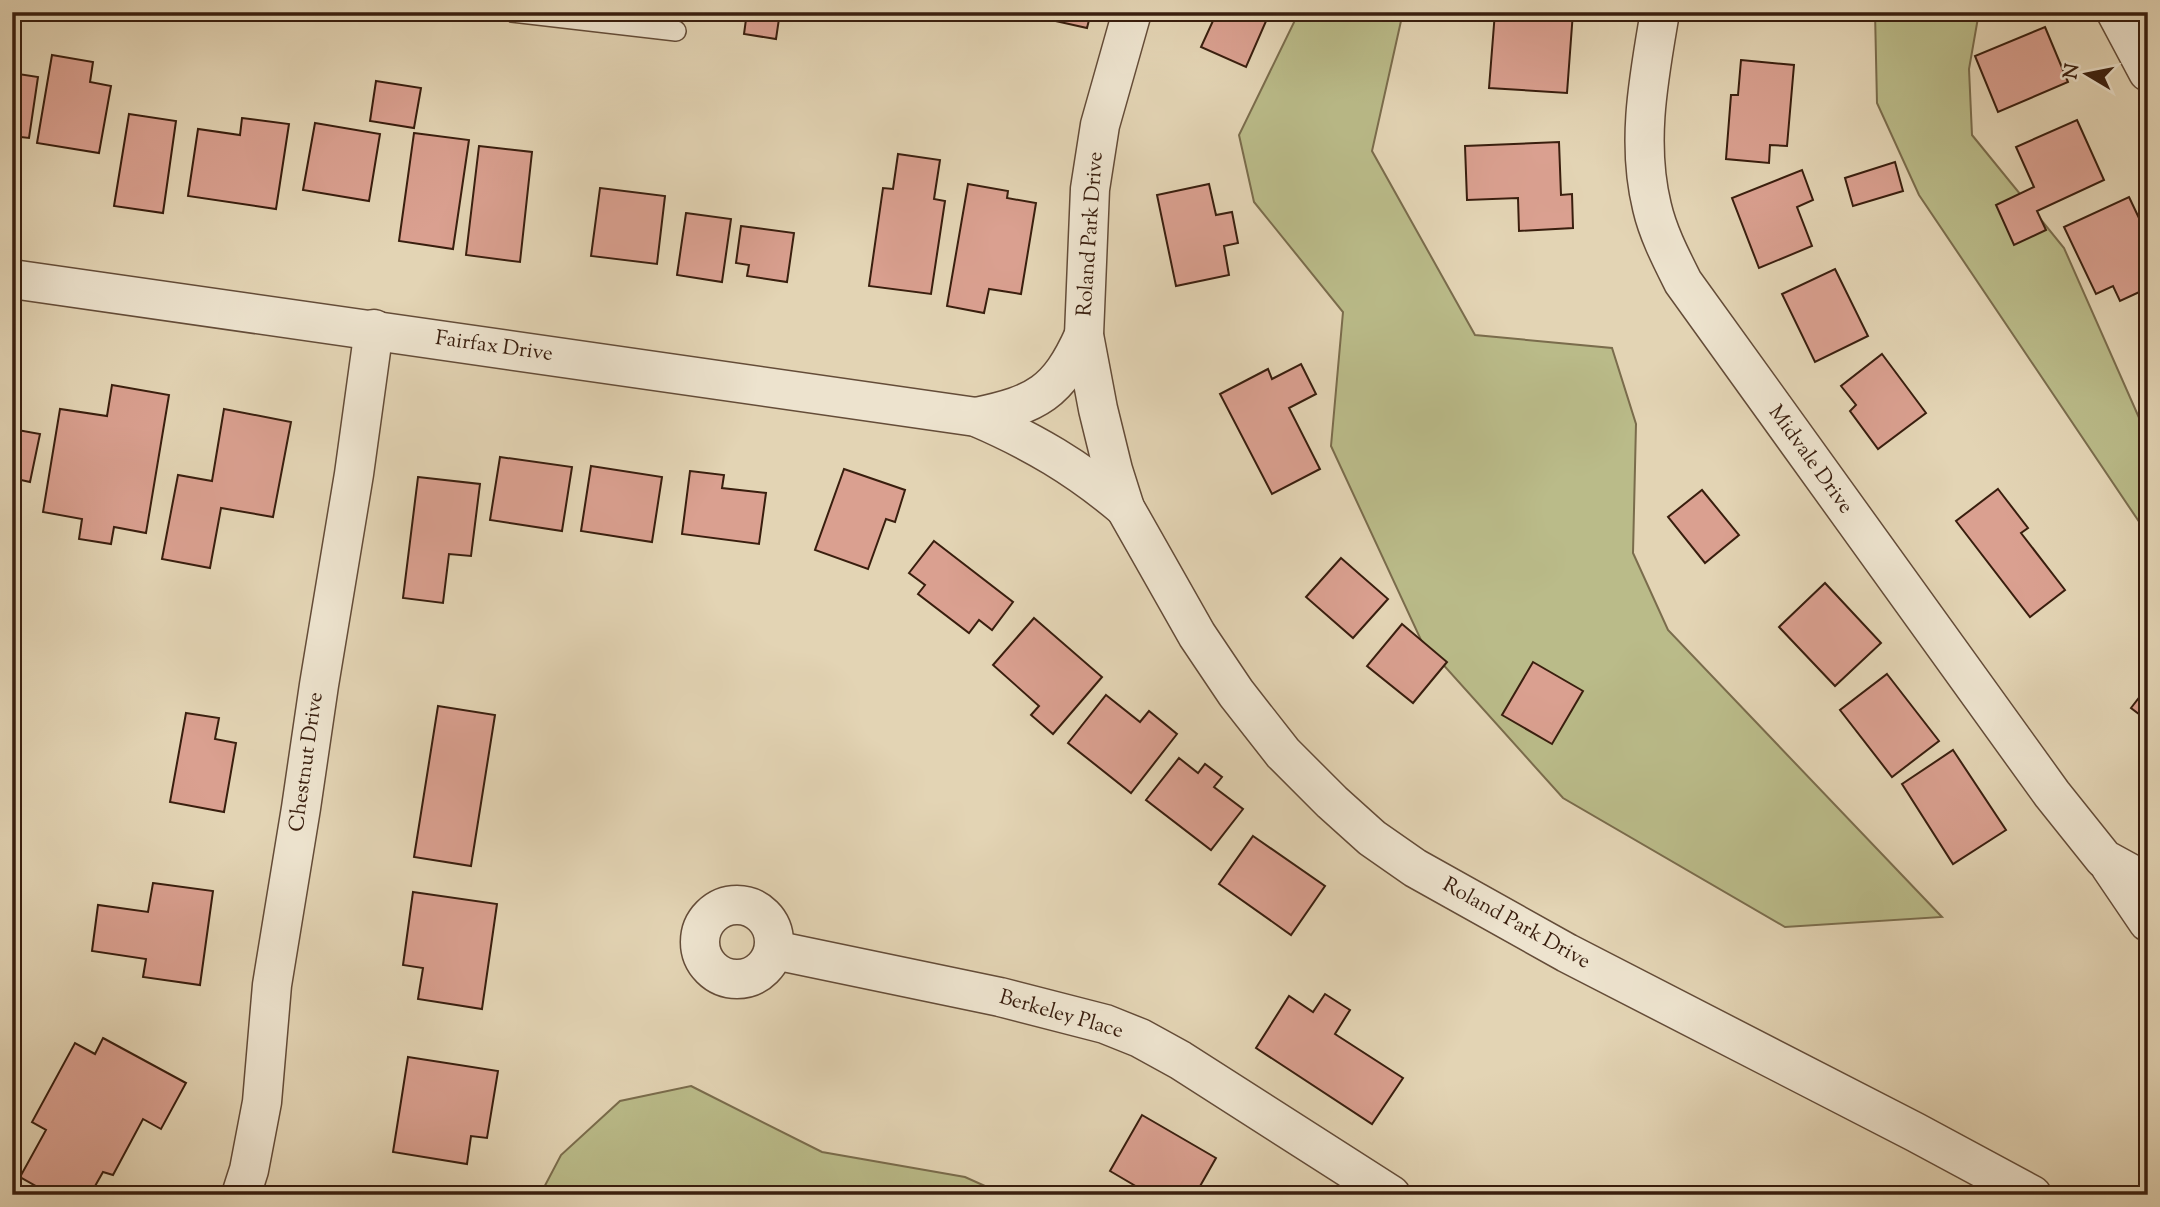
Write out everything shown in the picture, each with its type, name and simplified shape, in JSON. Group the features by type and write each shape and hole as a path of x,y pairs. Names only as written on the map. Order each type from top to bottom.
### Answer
{"street":[{"name":"Roland Park Drive","path":"1132,12 1100,125 1090,190 1084,334 1098,409 1125,508 1197,635 1236,693 1283,752 1332,802 1372,838 1415,868 1567,953 2032,1195"},
{"name":"Midvale Drive","path":"1660,12 1648,76 1644,118 1645,163 1652,207 1665,245 1683,282 1935,634 2052,794 2105,859 2148,922"},
{"path":"2116,12 2148,72"},
{"name":"Fairfax Drive","path":"12,279 976,417"},
{"name":"Chestnut Drive","path":"241,1195 249,1170 261,1102 272,985 354,474 374,329"},
{"name":"Roland Park Drive","path":"976,417 1009,410 1033,400 1051,387 1071,364 1084,334"},
{"name":"Roland Park Drive","path":"976,417 1023,437 1061,459 1125,508"},
{"name":"Midvale Drive","path":"2105,859 2148,883"},
{"name":"Berkeley Place","path":"774,950 1000,997 1105,1024 1140,1038 1180,1060 1391,1195"}],"lane":[{"path":"512,12 676,31"}],"green space":[{"path":"1299,12 1403,12 1372,151 1475,335 1612,348 1636,424 1633,553 1668,630 1942,917 1785,927 1563,798 1421,640 1331,446 1343,312 1254,202 1239,135"},
{"path":"1875,12 1979,12 1969,69 1972,135 2064,248 2148,438 2148,535 1919,195 1877,103"},
{"path":"691,1086 822,1152 965,1177 1005,1195 540,1195 561,1155 620,1101"}],"building":[{"path":"747,12 780,12 776,39 744,34"},
{"path":"1043,12 1091,12 1087,28 1042,18"},
{"path":"1217,12 1270,12 1246,67 1201,47"},
{"path":"1495,12 1573,12 1567,93 1489,88"},
{"path":"2045,27 2068,82 1998,112 1975,56"},
{"path":"52,55 93,62 90,82 111,86 99,153 37,143"},
{"path":"1741,60 1794,65 1787,146 1770,145 1769,163 1726,159 1731,95 1738,95"},
{"path":"12,73 38,77 29,138 12,136"},
{"path":"376,81 421,88 414,128 370,121"},
{"path":"129,114 176,121 163,213 114,206"},
{"path":"242,118 289,124 276,209 188,196 198,129 240,135"},
{"path":"2077,120 2104,180 2037,211 2046,230 2014,245 1996,205 2034,187 2016,147"},
{"path":"315,123 380,134 369,201 303,190"},
{"path":"414,133 469,140 453,249 399,241"},
{"path":"1559,142 1561,195 1572,194 1573,228 1519,231 1518,198 1467,200 1465,146"},
{"path":"479,146 532,152 520,262 466,255"},
{"path":"898,154 940,160 934,199 945,201 931,294 869,286 883,188 893,189"},
{"path":"1895,162 1903,191 1853,206 1845,178"},
{"path":"1802,170 1813,200 1797,207 1812,246 1759,268 1732,198"},
{"path":"968,184 1008,191 1007,198 1036,203 1021,294 989,289 984,313 947,306"},
{"path":"1209,184 1216,215 1232,212 1238,243 1224,246 1229,275 1176,286 1157,195"},
{"path":"600,188 665,196 657,264 591,256"},
{"path":"2129,197 2148,237 2148,288 2120,301 2113,286 2096,294 2064,227"},
{"path":"686,213 731,219 722,282 677,275"},
{"path":"741,226 794,233 787,282 747,276 749,265 736,263"},
{"path":"1835,269 1868,336 1815,362 1782,294"},
{"path":"1882,354 1926,413 1878,449 1850,411 1856,405 1841,386"},
{"path":"1301,364 1316,394 1289,408 1320,469 1272,494 1220,394 1268,369 1272,379"},
{"path":"112,385 169,395 146,533 114,527 111,544 79,539 82,519 43,512 60,409 107,416"},
{"path":"224,409 291,422 273,517 221,508 210,568 162,559 178,475 212,481"},
{"path":"12,429 40,434 30,482 12,478"},
{"path":"500,457 572,467 562,531 490,520"},
{"path":"591,466 662,477 652,542 581,531"},
{"path":"844,469 905,490 895,522 886,519 868,569 815,550"},
{"path":"690,471 724,475 722,488 766,493 759,544 682,534"},
{"path":"418,477 480,484 471,556 449,554 443,603 403,598"},
{"path":"1998,489 2028,528 2021,533 2065,590 2030,617 1956,521"},
{"path":"1702,490 1739,535 1705,563 1668,517"},
{"path":"934,541 1013,602 992,630 979,620 969,633 918,594 925,585 909,573"},
{"path":"1341,558 1388,599 1353,638 1306,597"},
{"path":"1825,583 1881,643 1835,686 1779,627"},
{"path":"1034,618 1102,677 1053,734 1031,715 1039,706 993,665"},
{"path":"1402,624 1447,662 1413,703 1367,666"},
{"path":"1533,662 1583,691 1552,744 1502,715"},
{"path":"1887,674 1939,741 1892,777 1840,710"},
{"path":"2148,686 2148,721 2131,708"},
{"path":"1106,695 1140,722 1149,711 1177,734 1131,793 1068,743"},
{"path":"438,706 495,715 471,866 414,857"},
{"path":"186,713 219,718 215,739 236,743 224,812 170,802"},
{"path":"1953,750 2006,830 1953,864 1902,784"},
{"path":"1179,758 1198,773 1205,764 1222,777 1214,787 1243,809 1211,850 1146,800"},
{"path":"1253,836 1325,886 1291,935 1219,884"},
{"path":"153,883 213,891 200,985 143,977 146,959 92,951 98,905 148,912"},
{"path":"413,892 497,904 482,1009 418,999 423,968 403,965"},
{"path":"1325,994 1350,1010 1335,1034 1403,1078 1372,1124 1256,1048 1289,996 1313,1012"},
{"path":"103,1038 186,1083 161,1129 143,1119 113,1175 103,1172 90,1195 52,1195 20,1177 46,1130 32,1122 75,1043 95,1054"},
{"path":"408,1057 498,1071 487,1138 471,1136 467,1164 393,1152"},
{"path":"1142,1115 1216,1158 1195,1195 1151,1195 1110,1171"}]}
